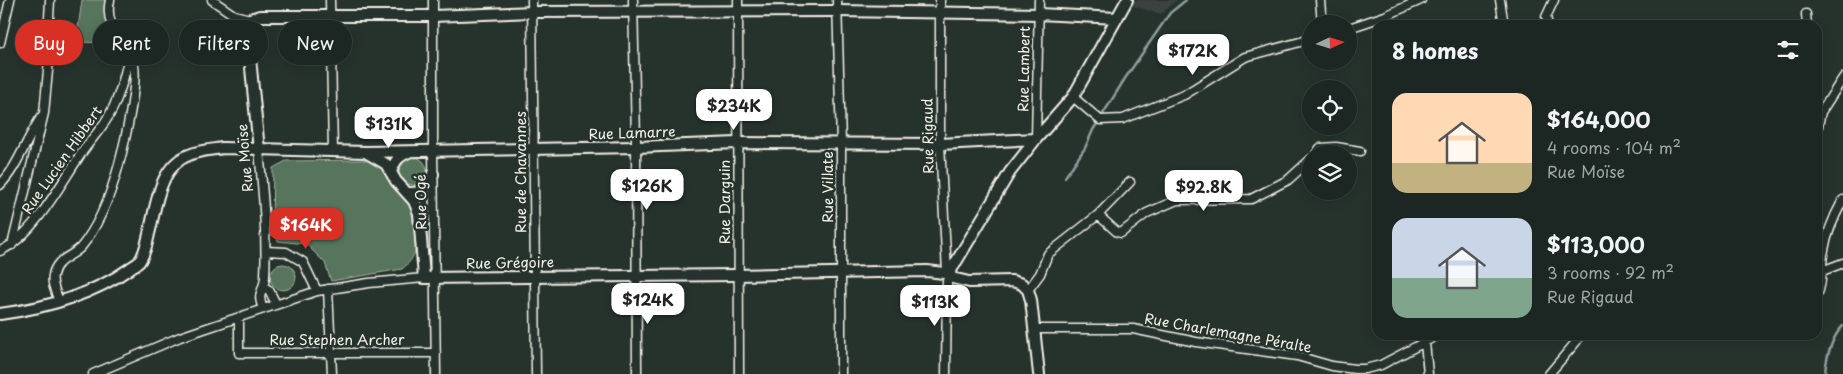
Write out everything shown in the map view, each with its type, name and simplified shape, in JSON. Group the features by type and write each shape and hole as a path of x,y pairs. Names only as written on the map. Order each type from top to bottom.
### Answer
{"main road":[{"path":"948,275 1010,172 1036,139 1074,97 1127,0"},
{"path":"254,20 260,16 434,16 533,12 633,11 837,11 1038,14 1117,18"},
{"name":"Rue Moïse","path":"251,65 259,150"},
{"name":"Rue Lamarre","path":"0,314 21,311 96,288 121,275 138,262 145,250 160,186 177,162 186,155 201,151 223,148 366,152 636,147 738,143 940,144 1036,139"},
{"path":"391,172 395,161 399,157 412,151"},
{"path":"366,152 383,162 396,181 414,201 419,213 424,278"},
{"path":"408,193 422,191 429,184 434,174"},
{"name":"Rue Grégoire","path":"424,278 927,271 969,282 1012,281 1022,284 1028,290"},
{"path":"1028,290 1039,374"}],"street":[{"path":"0,43 10,0"},
{"path":"12,245 44,113 49,60 50,0"},
{"path":"110,0 110,20"},
{"path":"212,0 243,20"},
{"path":"330,0 332,152"},
{"name":"Rue Ogé","path":"433,0 436,374"},
{"name":"Rue de Chavannes","path":"532,0 536,374"},
{"path":"633,0 637,374"},
{"name":"Rue Darguin","path":"738,0 739,374"},
{"name":"Rue Villate","path":"837,0 841,144 841,374"},
{"name":"Rue Rigaud","path":"940,0 940,144 948,275 946,374"},
{"name":"Rue Lambert","path":"1036,139 1038,0"},
{"path":"1320,0 1321,15"},
{"path":"1373,20 1421,0"},
{"path":"1500,0 1503,20"},
{"path":"1547,20 1546,17 1554,0"},
{"path":"1806,14 1807,20"},
{"path":"1358,25 1372,20"},
{"path":"1074,97 1100,120 1123,119 1184,96 1245,57 1302,41"},
{"name":"Rue Lucien Hibbert","path":"0,251 12,245 28,229 111,113 123,85 127,65"},
{"path":"59,300 53,275 60,261 80,249 91,233 115,179 134,85 133,65"},
{"path":"1822,110 1843,78"},
{"path":"0,185 21,153 33,128 44,113"},
{"name":"Rue Moïse","path":"259,150 266,251 264,288 259,293 263,309"},
{"path":"1098,215 1117,232 1121,233 1147,213 1177,200 1251,199 1288,180 1302,167"},
{"path":"1028,290 1040,274 1048,254 1098,215 1130,182"},
{"path":"1843,200 1829,229 1824,249 1822,271 1843,262"},
{"path":"266,251 286,252 303,262 317,291"},
{"name":"Rue Grégoire","path":"92,374 180,337 317,291 369,283 424,278"},
{"path":"264,288 269,290 276,304"},
{"path":"328,289 332,374"},
{"name":"Rue Stephen Archer","path":"239,317 239,353 436,353"},
{"name":"Rue Charlemagne Péralte","path":"1034,328 1133,328 1196,342 1297,356 1332,366 1355,370 1381,365 1428,340"},
{"path":"1549,374 1577,340"},
{"path":"1424,342 1428,374"}],"shaded area":[{"path":"1133,0 1177,0 1161,14 1130,5"}],"green space":[{"path":"82,0 108,0 107,20 93,20 93,42 83,42 83,20 79,20"},
{"path":"413,157 423,161 427,171 423,181 413,185 403,181 399,171 403,161"},
{"path":"367,160 384,168 393,187 409,200 415,236 414,254 409,263 402,269 331,281 325,263 306,244 278,241 272,226 273,168 286,161"},
{"path":"283,264 292,268 296,277 292,286 283,290 274,286 270,277 274,268"}],"waterway":[{"path":"1065,177 1085,148 1093,130 1126,77 1170,13 1186,0"},
{"path":"1825,374 1830,348 1843,326"}]}
